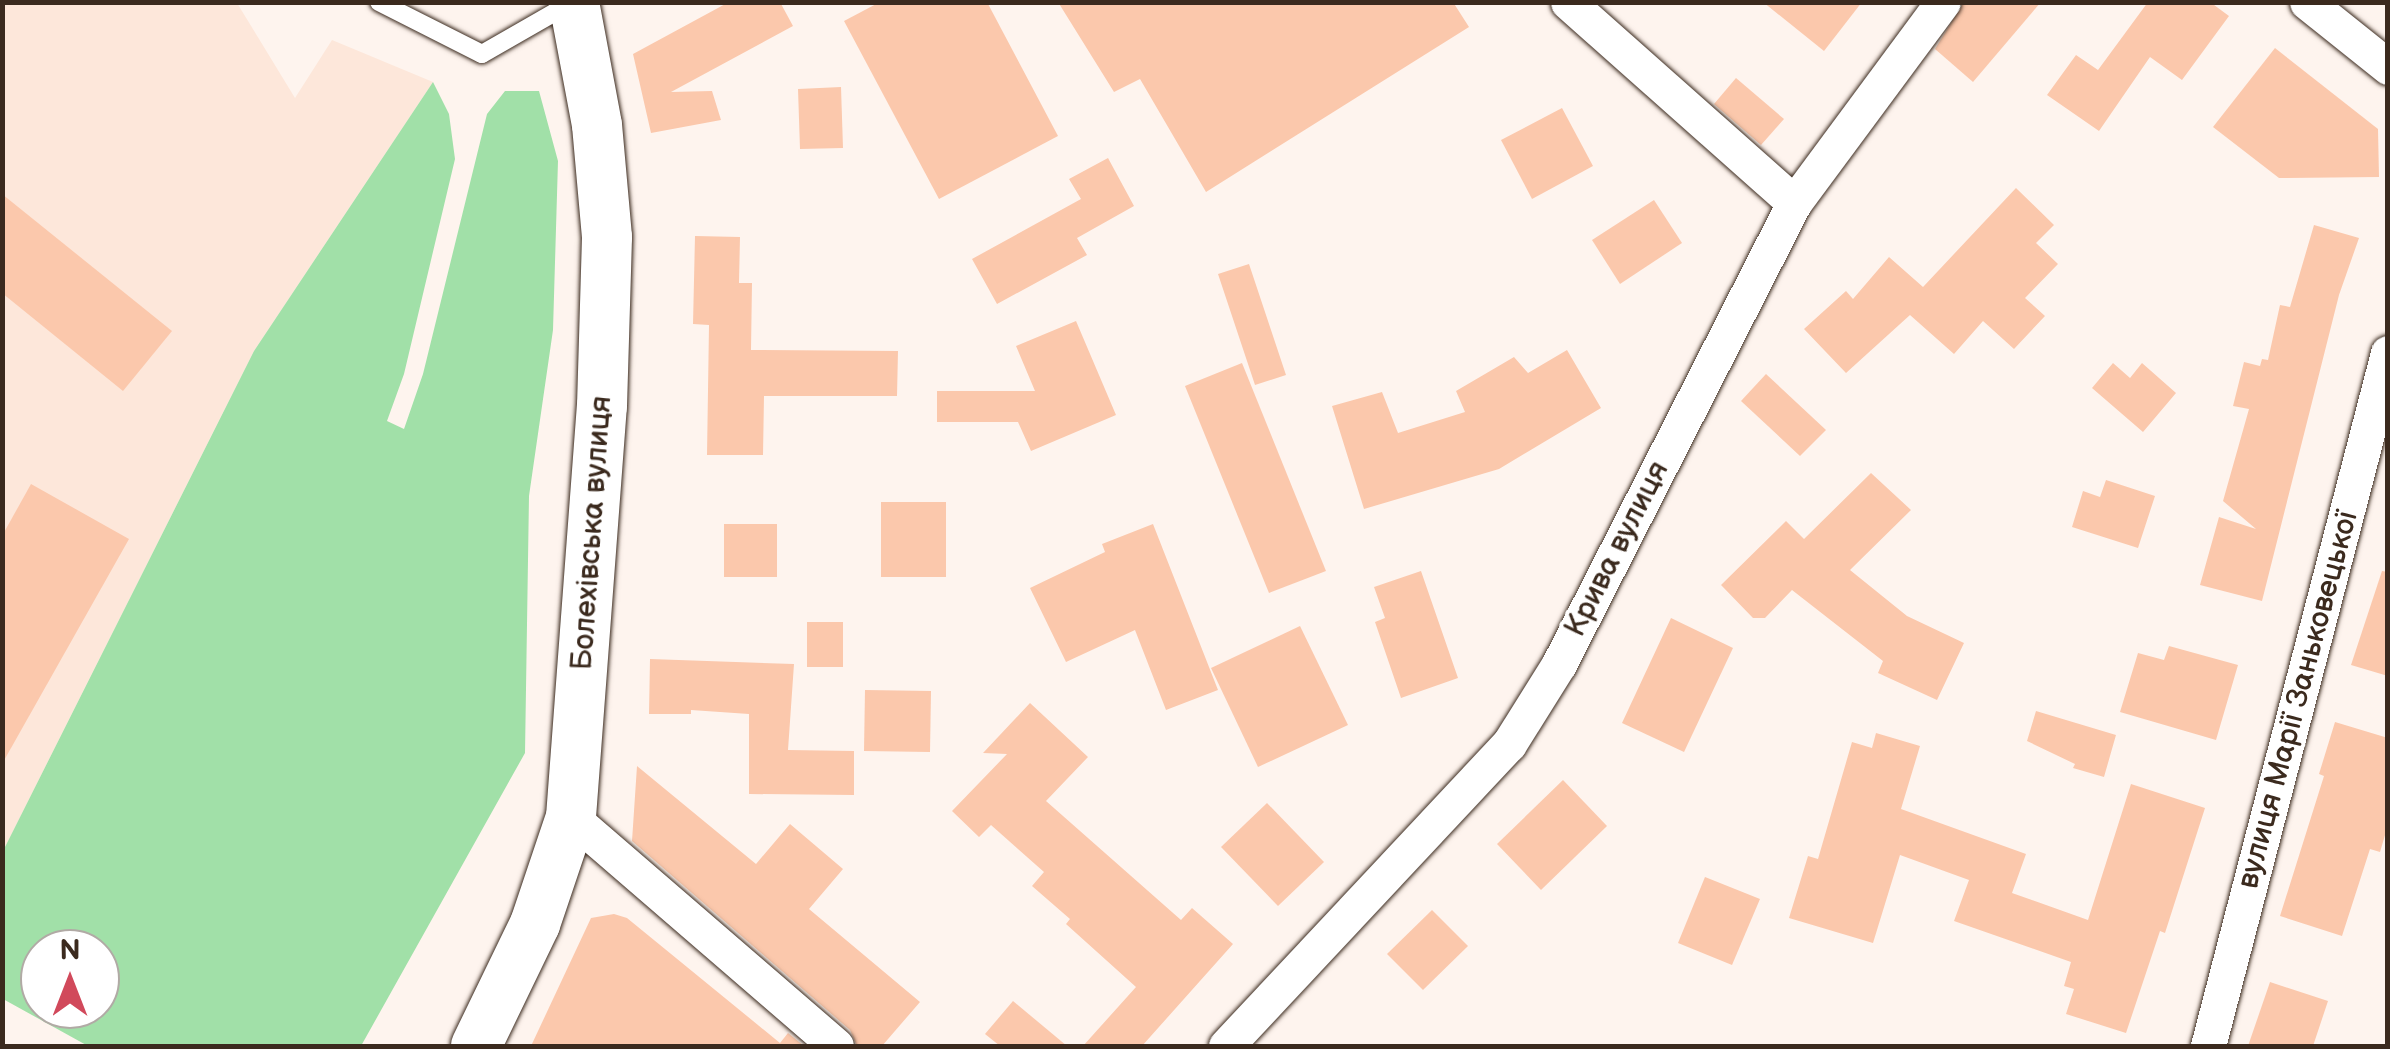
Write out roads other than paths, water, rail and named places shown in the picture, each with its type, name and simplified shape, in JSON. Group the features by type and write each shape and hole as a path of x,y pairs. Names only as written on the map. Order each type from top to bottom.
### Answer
{"main road":[{"name":"Болехівська вулиця","path":"476,1046 535,924 571,818 602,406 607,237 597,125 572,2"}],"street":[{"path":"1568,2 1794,203"},
{"name":"Крива вулиця","path":"1226,1046 1509,744 1559,664 1794,203 1943,2"},
{"path":"2307,2 2388,68"},
{"name":"вулиця Марії Заньковецької","path":"2208,1046 2388,353"},
{"path":"571,818 836,1046"}],"lane":[{"path":"379,2 482,54 572,2"}]}
